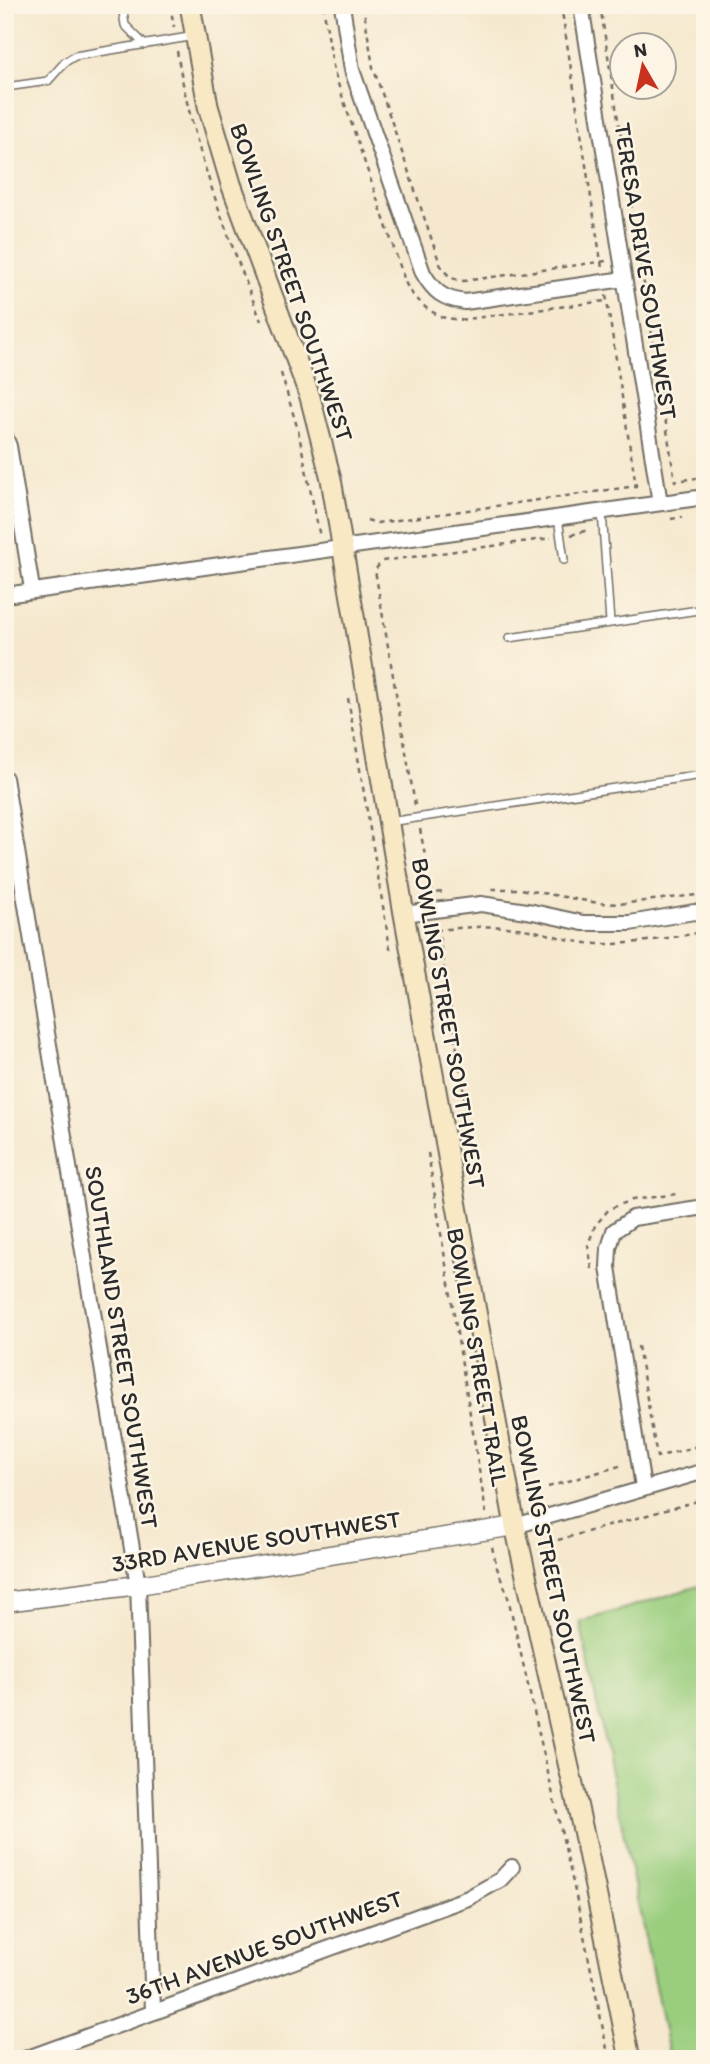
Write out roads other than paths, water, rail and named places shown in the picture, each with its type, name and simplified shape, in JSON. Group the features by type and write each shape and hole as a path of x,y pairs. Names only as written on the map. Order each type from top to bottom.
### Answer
{"main road":[{"name":"BOWLING STREET SOUTHWEST","path":"190,5 208,106 231,184 316,417 331,480 404,914 515,1526 587,1848 630,2059"}],"street":[{"path":"342,5 352,70 423,273 438,295 465,302 624,279"},
{"name":"TERESA DRIVE SOUTHWEST","path":"581,5 660,503"},
{"path":"5,436 9,446 32,589"},
{"path":"8,594 705,497"},
{"name":"SOUTHLAND STREET SOUTHWEST","path":"5,778 138,1585 153,2011"},
{"path":"404,914 481,904 583,923 630,923 694,912 705,914"},
{"path":"643,1487 608,1267 608,1248 614,1231 633,1218 705,1207"},
{"path":"515,1526 705,1471"},
{"name":"33RD AVENUE SOUTHWEST","path":"5,1602 138,1585 515,1526"},
{"name":"36TH AVENUE SOUTHWEST","path":"25,2059 468,1898 500,1880 512,1867"}],"lane":[{"path":"122,5 125,25 145,45"},
{"path":"5,80 6,88 48,81 65,62 75,57 195,36"},
{"path":"602,512 610,622"},
{"path":"558,518 564,560"},
{"path":"509,638 705,609"},
{"path":"389,822 702,775"}]}
